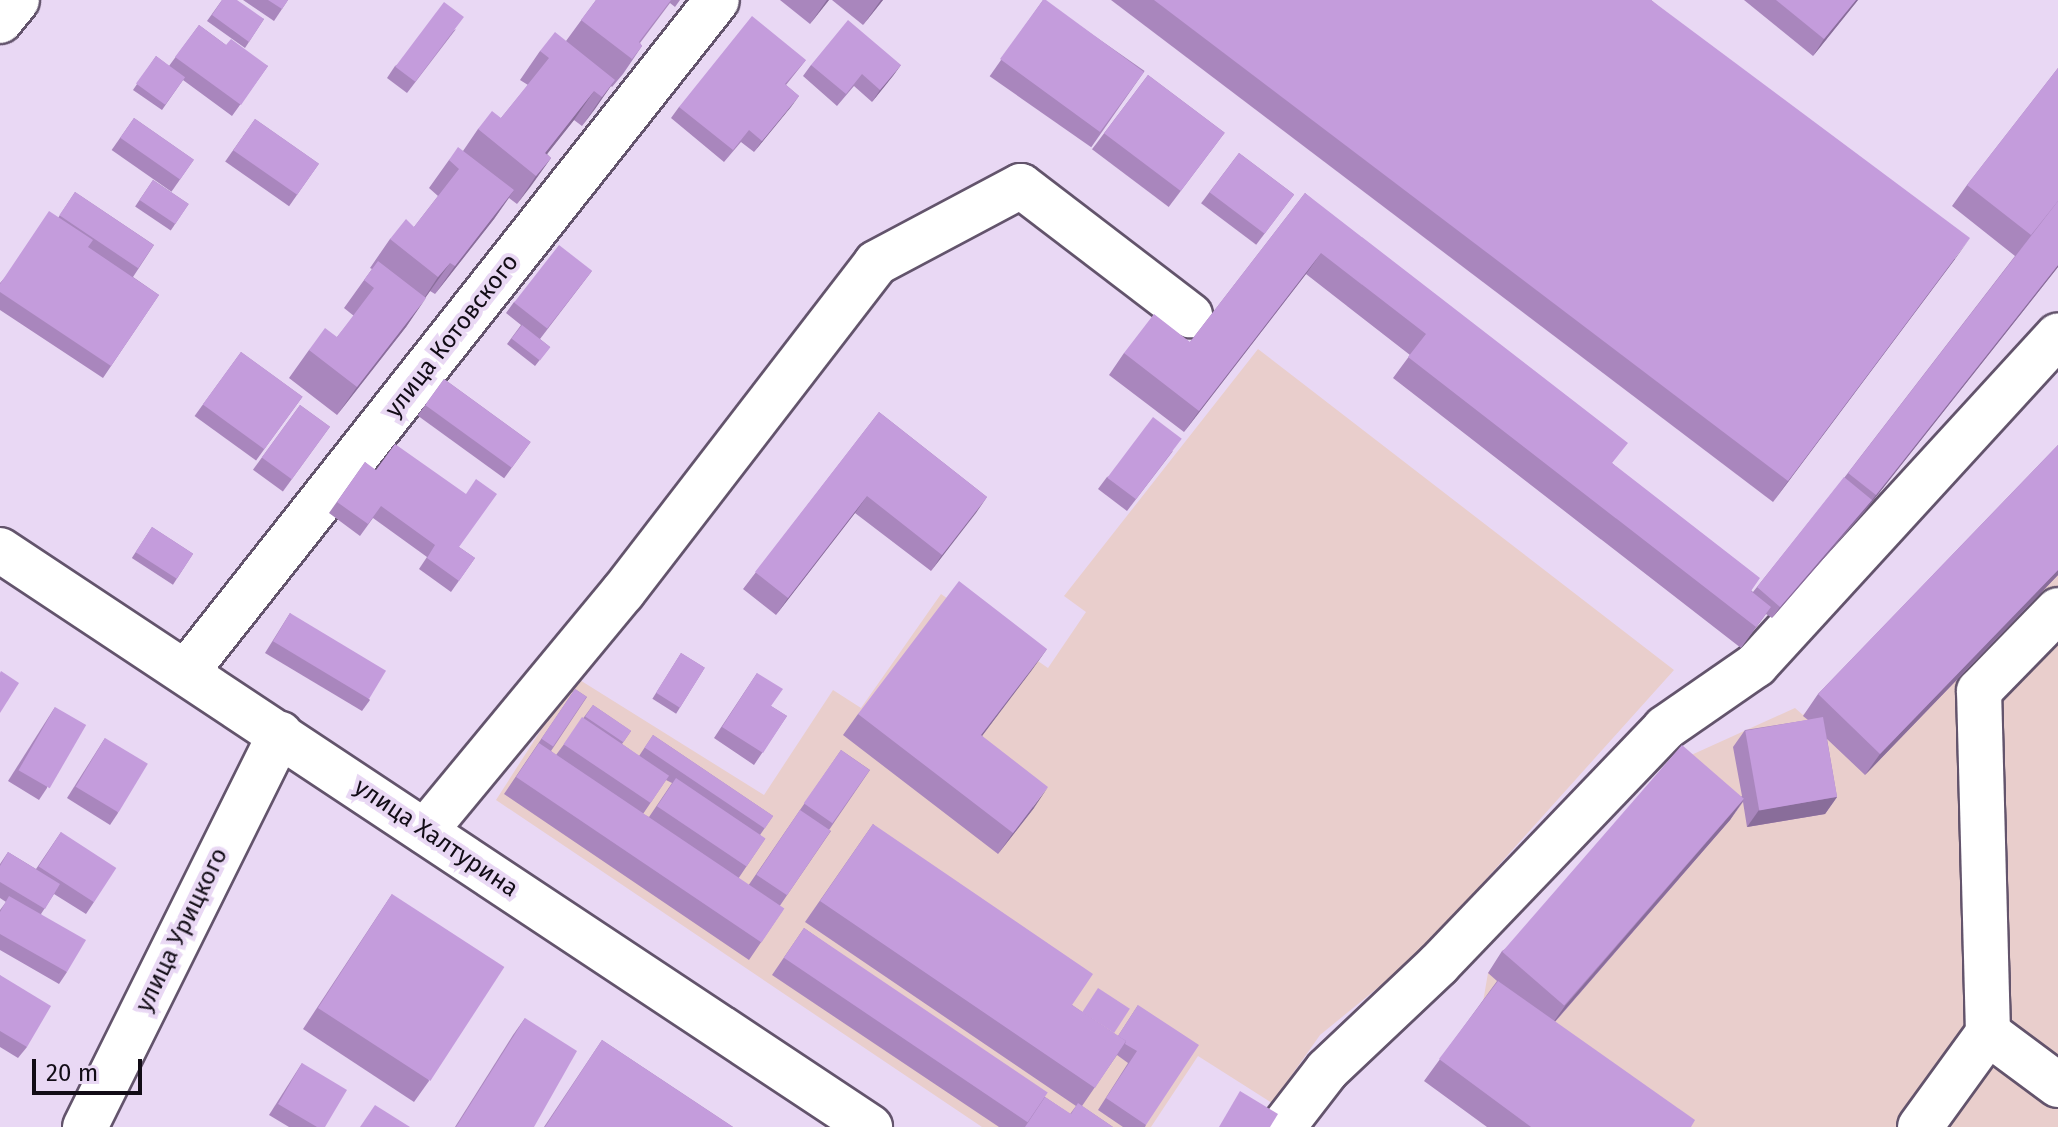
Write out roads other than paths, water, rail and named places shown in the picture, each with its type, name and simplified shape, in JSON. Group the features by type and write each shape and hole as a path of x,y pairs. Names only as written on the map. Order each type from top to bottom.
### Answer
{"street":[{"path":"0,21 17,0"},
{"name":"улица Котовского","path":"186,672 717,0"},
{"path":"425,831 623,592 876,263 1021,186 1190,315"},
{"path":"1283,1127 1327,1070 1439,964 1665,728 1756,665 2058,336"},
{"name":"улица Халтурина","path":"0,550 870,1127"},
{"path":"1920,1127 1988,1033 1979,691 2058,610"},
{"name":"улица Урицкого","path":"85,1127 280,734"},
{"path":"1988,1033 2058,1085"}]}
